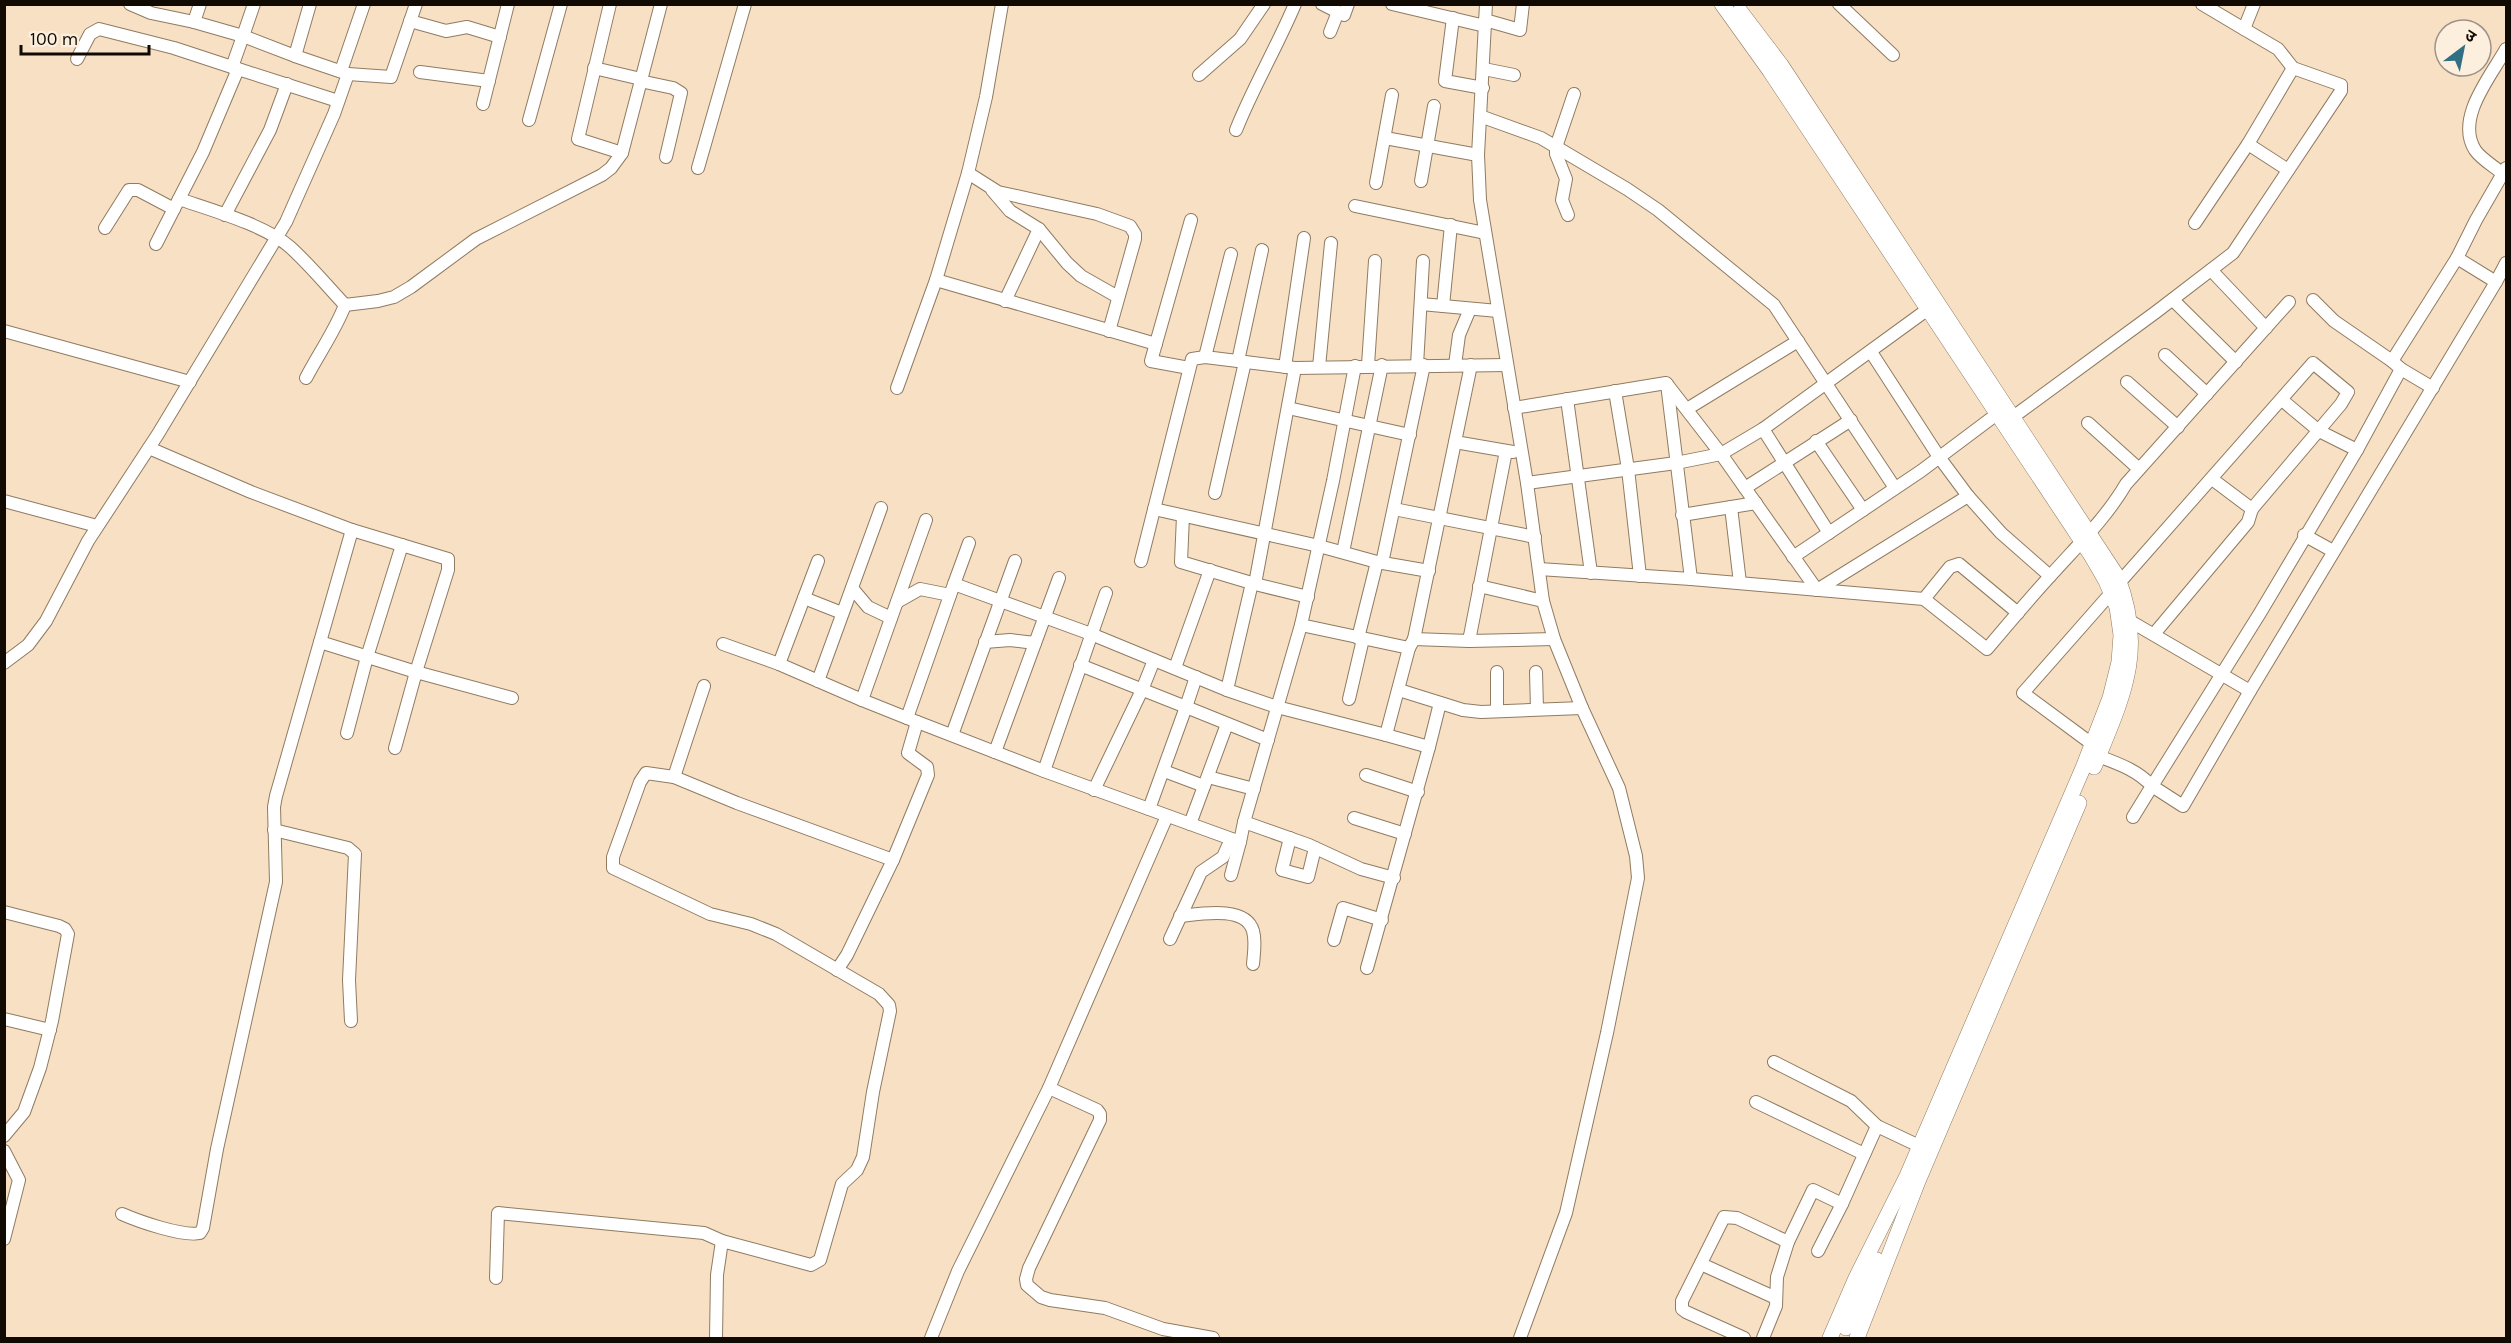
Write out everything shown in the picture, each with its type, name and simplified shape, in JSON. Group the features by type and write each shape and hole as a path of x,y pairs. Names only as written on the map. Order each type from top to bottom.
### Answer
{"main road":[{"path":"1722,4 1932,306 2013,417 2086,538 2091,555 2127,603 2132,634 2121,702 2095,750 1913,1178 1841,1338"},
{"path":"1734,4 1781,65 1997,414 2086,538"},
{"path":"2095,750 2119,662 2121,635 2115,588"},
{"path":"1830,1338 1856,1278 1913,1178"},
{"path":"1857,1338 1913,1178"}],"street":[{"path":"194,22 200,4"},
{"path":"156,244 203,152 235,68 254,4"},
{"path":"295,56 310,4"},
{"path":"4,663 28,645 46,621 97,526 149,448 286,222 338,102 364,4"},
{"path":"138,6 243,36 344,73 391,77 416,4"},
{"path":"483,104 508,4"},
{"path":"529,120 561,4"},
{"path":"610,4 578,139 622,153"},
{"path":"345,305 394,297 476,239 602,175 611,168 622,153 661,4"},
{"path":"699,168 745,4"},
{"path":"897,388 936,280 968,173 986,97 1002,4"},
{"path":"1199,75 1240,39 1264,4"},
{"path":"1236,130 1295,4"},
{"path":"1322,4 1343,8 1330,32"},
{"path":"1392,4 1520,30 1522,4"},
{"path":"1486,4 1478,155 1485,233 1527,483 1543,601 1554,639 1582,708 1619,788 1636,856 1638,878 1607,1033 1566,1214 1520,1338"},
{"path":"1839,4 1893,56"},
{"path":"2013,417 2173,300 2233,253 2343,87 2293,68 2278,49 2202,4"},
{"path":"2244,30 2254,4"},
{"path":"1453,18 1445,81 1483,88"},
{"path":"410,21 446,31 462,27 471,28 500,37"},
{"path":"77,59 90,34 99,29 174,48 338,102"},
{"path":"2133,818 2357,450 2397,365 2505,171 2476,152 2469,135 2469,120 2476,102 2506,49"},
{"path":"594,68 673,88 681,93 666,158"},
{"path":"2194,223 2248,144 2293,68"},
{"path":"1484,69 1514,75"},
{"path":"420,72 489,81"},
{"path":"225,215 270,130 287,84"},
{"path":"1568,215 1562,200 1566,179 1556,154 1556,147 1574,94"},
{"path":"1376,183 1392,95"},
{"path":"1421,181 1434,106"},
{"path":"1480,116 1520,129 1618,183 1658,210 1774,305 1895,488"},
{"path":"1385,138 1478,155"},
{"path":"2248,144 2288,170"},
{"path":"968,173 992,190 1010,211 1039,229 1074,270 1088,282 1118,297"},
{"path":"105,228 129,190 138,190 176,204 225,215 277,237 290,247 345,305"},
{"path":"992,190 1097,214 1130,226 1135,239 1109,331"},
{"path":"1355,206 1485,233"},
{"path":"1189,368 1151,361 1191,220"},
{"path":"1443,306 1451,225"},
{"path":"1005,301 1039,229"},
{"path":"1227,690 1253,583 1288,408 1290,367 1304,238"},
{"path":"1319,367 1331,243"},
{"path":"1215,493 1262,250"},
{"path":"1205,357 1231,254"},
{"path":"2457,258 2496,282"},
{"path":"1368,365 1375,261"},
{"path":"1349,699 1361,638 1410,435 1421,365 1423,261"},
{"path":"2154,634 2248,522 2252,509 2342,404 2348,392 2313,363 2023,693 2095,750 2142,775 2152,786 2183,806 2506,263"},
{"path":"2211,270 2266,328"},
{"path":"936,280 1156,344"},
{"path":"2173,300 2236,362"},
{"path":"2313,300 2334,321 2433,388"},
{"path":"1539,569 1691,579 1924,599 1987,649 2086,538 2139,469 2289,302"},
{"path":"1421,304 1498,311"},
{"path":"306,378 320,350 336,329 345,305"},
{"path":"1527,483 1676,463 1721,454 1763,429 1932,306"},
{"path":"1455,365 1459,334 1470,309"},
{"path":"4,331 190,382"},
{"path":"1687,409 1798,341"},
{"path":"1871,352 1939,457 1968,496 2001,533 2050,576"},
{"path":"2164,355 2207,394"},
{"path":"1141,561 1191,359 1205,357 1290,367 1507,365"},
{"path":"1342,552 1382,365"},
{"path":"1386,735 1412,644 1429,571 1471,365"},
{"path":"1170,939 1201,872 1223,857 1244,822 1308,597 1354,366"},
{"path":"2127,382 2178,427"},
{"path":"1514,408 1666,383"},
{"path":"1666,383 1721,454 1817,590"},
{"path":"1666,383 1691,579"},
{"path":"1615,391 1628,469 1640,576"},
{"path":"1567,399 1591,573"},
{"path":"2282,400 2319,431 2357,450"},
{"path":"1288,408 1410,435"},
{"path":"1793,557 1895,488 1997,414"},
{"path":"1745,489 1851,420"},
{"path":"2088,423 2139,469"},
{"path":"1763,429 1829,533"},
{"path":"1816,441 1863,510"},
{"path":"1455,442 1522,454"},
{"path":"149,448 251,492 352,530 448,559 447,570 395,748"},
{"path":"1469,640 1506,452"},
{"path":"2212,479 2252,509"},
{"path":"1817,590 1968,496"},
{"path":"4,501 97,526"},
{"path":"1682,515 1756,503"},
{"path":"1731,507 1740,583"},
{"path":"818,681 881,508"},
{"path":"1394,508 1535,537"},
{"path":"1154,509 1380,562 1429,571"},
{"path":"1183,516 1179,560 1308,597"},
{"path":"862,700 926,520"},
{"path":"122,1214 138,1221 190,1234 201,1232 276,882 274,830 276,796 352,530"},
{"path":"2304,536 2333,551"},
{"path":"837,970 847,955 893,860 928,775 927,767 908,753 912,720 952,589 969,543"},
{"path":"347,733 367,657 402,545"},
{"path":"780,664 818,561"},
{"path":"952,735 1015,561"},
{"path":"1924,599 1950,567 1959,564 2018,613"},
{"path":"1175,668 1210,570"},
{"path":"995,753 1059,578"},
{"path":"1479,585 1543,601"},
{"path":"852,588 868,606 891,618"},
{"path":"897,602 920,589 952,589 1000,600 1091,634 1227,690 1277,707 1429,747"},
{"path":"1044,771 1106,593"},
{"path":"804,598 842,613"},
{"path":"2130,621 2250,691"},
{"path":"1301,625 1361,638 1412,644 1469,640 1554,639"},
{"path":"986,642 1010,640 1035,643"},
{"path":"320,642 416,672 512,698"},
{"path":"723,644 780,664 862,700 995,753 1235,840"},
{"path":"1094,790 1154,660"},
{"path":"1080,665 1268,740"},
{"path":"1497,672 1497,711"},
{"path":"1536,672 1537,708"},
{"path":"1149,809 1196,677"},
{"path":"674,777 704,686"},
{"path":"1399,690 1463,710 1582,708"},
{"path":"1367,968 1418,792 1440,703"},
{"path":"1190,824 1227,724"},
{"path":"1164,771 1254,789"},
{"path":"496,1278 498,1213 704,1233 722,1241 811,1265 817,1263 822,1257 842,1184 860,1165 890,1011 889,1005 879,994 776,934 751,924 710,914 613,868 613,857 643,776 653,772 674,777 737,803 893,860"},
{"path":"1366,775 1418,792"},
{"path":"931,1338 958,1271 1049,1088 1167,816"},
{"path":"1354,818 1405,834"},
{"path":"1244,822 1315,848 1361,869 1394,878"},
{"path":"274,830 348,848 355,854 349,980 351,1021"},
{"path":"1290,838 1282,870 1308,878 1315,848"},
{"path":"1232,875 1235,840"},
{"path":"1334,940 1343,908 1382,920"},
{"path":"4,912 65,928 68,934 50,1030 40,1068 24,1112 4,1136"},
{"path":"1180,916 1211,912 1229,913 1248,922 1253,928 1253,964"},
{"path":"4,1018 50,1030"},
{"path":"1774,1062 1851,1101 1876,1126 1915,1144"},
{"path":"1049,1088 1097,1110 1100,1120 1029,1268 1027,1286 1041,1297 1050,1300 1106,1308 1163,1329 1213,1338"},
{"path":"1756,1102 1864,1154"},
{"path":"1818,1251 1842,1204 1876,1126"},
{"path":"4,1151 19,1180 4,1239"},
{"path":"1763,1338 1772,1319 1777,1277 1788,1242 1813,1190 1842,1204"},
{"path":"1744,1338 1691,1315 1682,1309 1682,1301 1724,1217 1737,1218 1788,1242"},
{"path":"716,1338 717,1275 722,1241"},
{"path":"1701,1264 1776,1298"}]}
